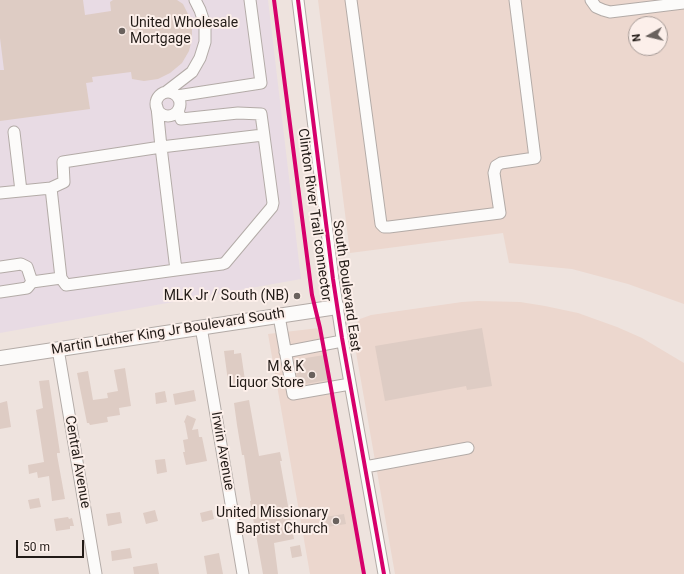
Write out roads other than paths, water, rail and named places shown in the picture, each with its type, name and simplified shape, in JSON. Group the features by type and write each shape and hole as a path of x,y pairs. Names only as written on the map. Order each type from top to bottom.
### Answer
{"main road":[{"name":"Martin Luther King Jr Boulevard South","path":"0,358 337,307"}],"street":[{"path":"171,94 192,72 200,58 205,42 205,25 195,0"},
{"path":"176,270 156,107 157,99 162,94 261,83 250,0"},
{"name":"South Boulevard East","path":"298,0 342,341 384,574"},
{"path":"351,0 381,224 384,227 500,213 494,173 496,166 501,163 535,158 515,0"},
{"path":"591,0 596,7 610,12 684,3"},
{"path":"51,188 61,278 66,285 225,263 272,207 273,203 261,114 238,113 181,119 178,111 180,103 171,94"},
{"path":"156,107 161,113 168,116 178,111"},
{"path":"14,132 21,190"},
{"path":"0,193 51,188 64,182 62,163 64,162 161,147 261,134 264,136"},
{"path":"0,267 21,264 27,267 32,282"},
{"path":"0,292 27,288 32,282 61,278"},
{"path":"279,316 293,394 350,384"},
{"name":"Irwin Avenue","path":"201,328 243,574"},
{"path":"285,352 342,341"},
{"name":"Central Avenue","path":"58,349 96,574"},
{"path":"364,467 468,448"}],"place":[{"name":"United Wholesale Mortgage","path":"122,31"},
{"name":"MLK Jr / South (NB)","path":"297,296"},
{"name":"M & K Liquor Store","path":"312,375"},
{"name":"United Missionary Baptist Church","path":"336,521"}]}
